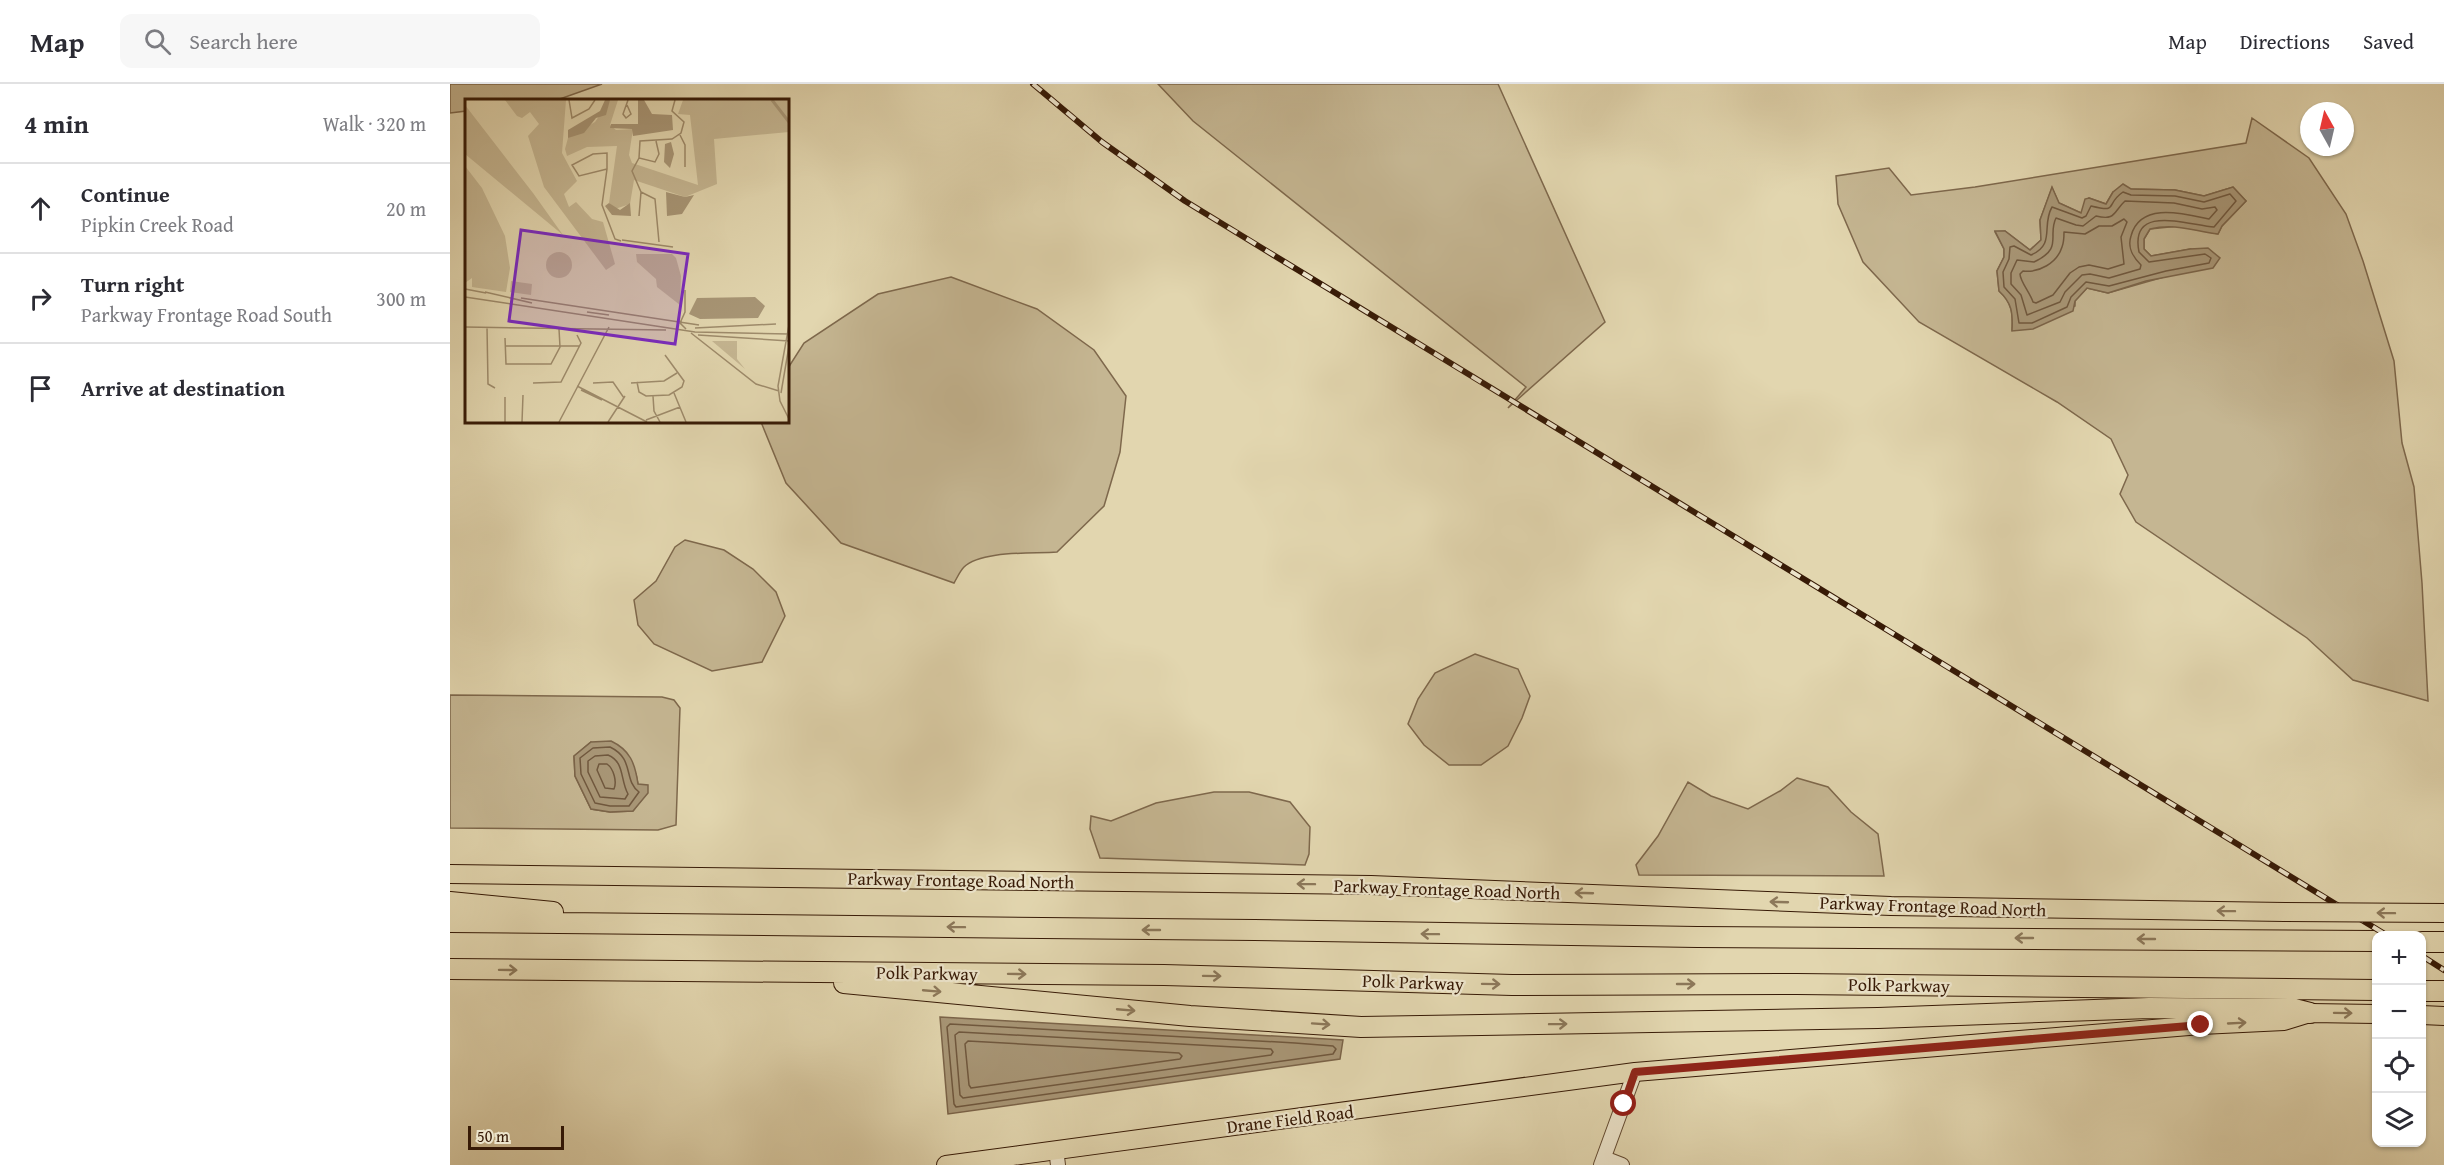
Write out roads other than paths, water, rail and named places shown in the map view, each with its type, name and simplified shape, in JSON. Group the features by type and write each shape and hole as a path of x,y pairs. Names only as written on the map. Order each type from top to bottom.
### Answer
{"highway":[{"path":"450,902 696,924"},
{"path":"450,922 1697,937 2372,941"},
{"path":"2426,942 2444,942"},
{"name":"Polk Parkway","path":"450,969 1176,976 1512,985 1797,984 2372,990"},
{"path":"706,972 1190,1016 1361,1027 1866,1018 2149,1008 2294,1009 2310,1013"},
{"path":"2426,991 2444,991"}],"main road":[{"name":"Parkway Frontage Road North","path":"450,874 1371,885 1912,907 2444,913"},
{"name":"Drane Field Road","path":"945,1165 1057,1157 1635,1072 2201,1025 2284,1021 2310,1013 2372,1014"},
{"path":"2426,1015 2444,1016"}],"street":[{"path":"1622,1165 1603,1162 1635,1072"}],"water":[{"path":"2123,184 2131,189 2175,190 2204,196 2233,187 2246,201 2222,226 2218,234 2176,227 2159,227 2150,229 2144,239 2144,249 2151,256 2208,248 2220,258 2213,268 2146,281 2108,293 2087,288 2075,301 2073,311 2033,329 2012,331 2011,309 1999,291 1997,271 2004,257 2004,249 1995,231 2005,231 2030,250 2041,240 2040,220 2052,187 2059,203 2081,213 2085,199 2089,198 2106,204 2113,192"},
{"path":"611,741 627,753 635,770 638,784 648,785 648,793 633,811 610,812 591,809 575,776 574,756 591,742"},
{"path":"940,1017 1343,1040 1340,1059 948,1114"}],"railway":[{"path":"1033,84 1102,142 1185,201 2380,931"},
{"path":"2426,959 2444,970"}]}
